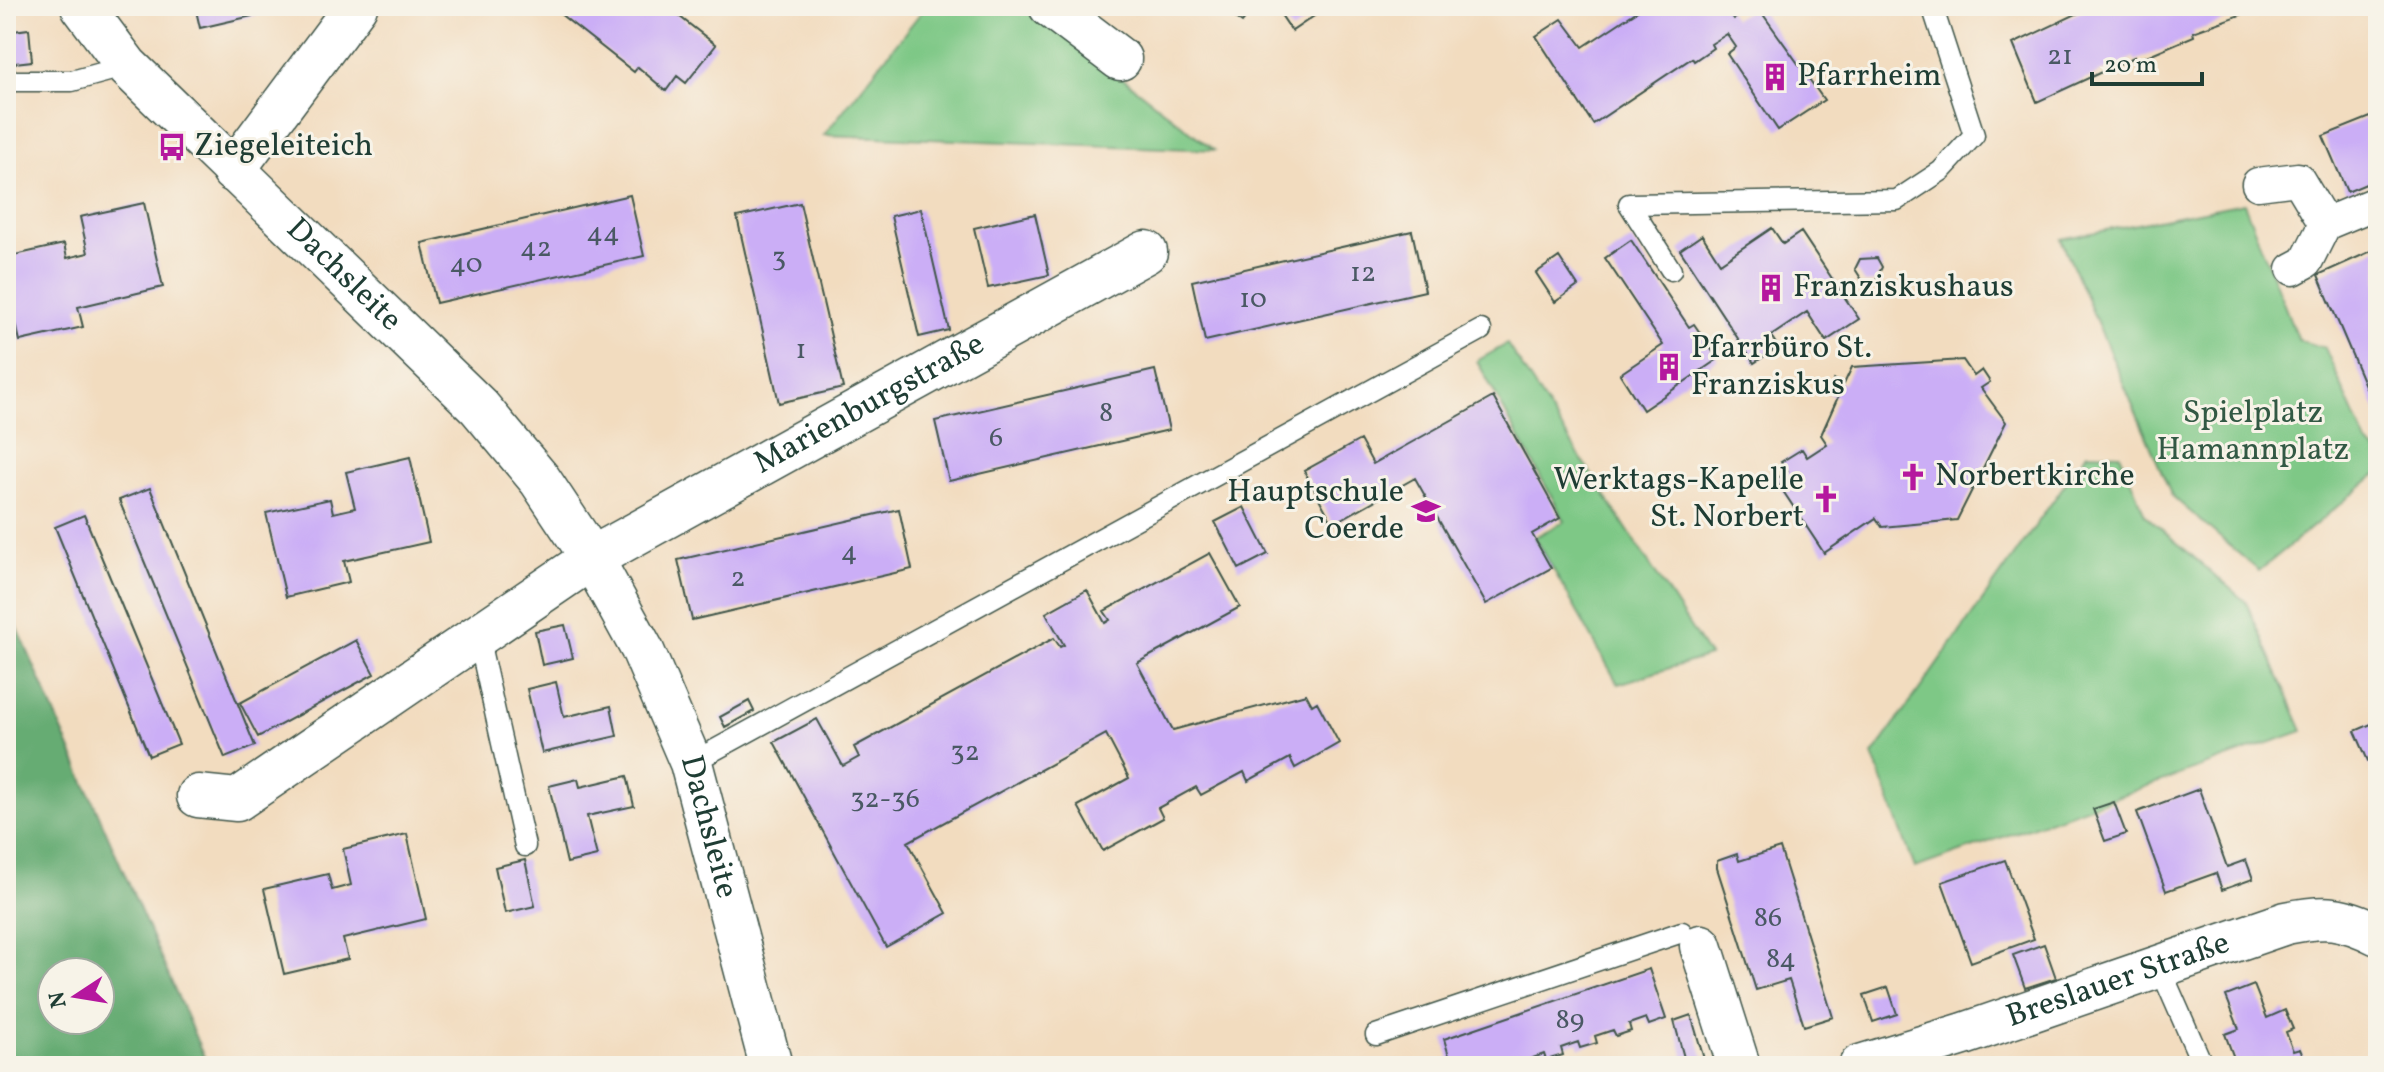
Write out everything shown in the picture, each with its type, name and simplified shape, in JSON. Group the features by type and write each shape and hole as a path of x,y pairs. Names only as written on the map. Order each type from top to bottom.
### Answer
{"street":[{"name":"Dachsleite","path":"82,6 127,66 479,407 540,480 592,558 643,651 691,763 771,1066"},
{"path":"233,171 356,6"},
{"path":"1050,6 1120,59"},
{"path":"2258,184 2298,179 2325,224"},
{"path":"2293,269 2306,262 2325,224 2378,202"},
{"name":"Marienburgstraße","path":"592,558 1146,252"},
{"path":"198,796 237,800 592,558"},
{"name":"Breslauer Straße","path":"1860,1066 2160,968 2286,923 2323,916 2353,922 2378,934"},
{"path":"1692,939 1739,1066"}],"lane":[{"path":"1671,270 1629,204 1897,200 1941,171 1974,135 1932,6"},
{"path":"6,81 72,81 127,66"},
{"path":"691,763 1481,330"},
{"path":"478,636 525,846"},
{"path":"1376,1035 1692,939"},
{"path":"2160,968 2203,1066"}],"green space":[{"path":"926,6 1030,6 1214,150 824,135"},
{"name":"Spielplatz Hamannplatz","path":"2244,203 2298,340 2325,348 2367,444 2378,453 2378,473 2259,571 2172,496 2061,239"},
{"path":"1507,344 1709,656 1618,684 1535,537 1565,521 1477,361"},
{"path":"2087,453 2120,454 2145,515 2246,602 2303,731 1915,868 1873,755"},
{"path":"6,601 208,1066 6,1066"}],"building":[{"path":"195,6 263,6 265,13 200,28"},
{"path":"550,6 666,6 716,45 686,83 677,76 666,91 638,67 634,72"},
{"path":"1219,6 1256,6 1242,23"},
{"path":"1275,6 1316,6 1320,12 1292,31"},
{"path":"1645,6 1725,6 1734,19 1757,6 1824,100 1778,130 1727,54 1736,47 1727,34 1694,61 1692,58 1593,124 1536,36 1562,19 1583,47"},
{"path":"2093,6 2265,6 2193,32 2194,36 2135,61 2134,57 2037,102 2013,44"},
{"path":"29,29 32,61 6,64 6,32"},
{"path":"2378,114 2378,179 2347,192 2323,136"},
{"path":"630,195 644,256 436,303 422,243"},
{"path":"144,203 163,287 78,307 83,327 20,341 6,280 6,257 64,244 67,258 88,253 80,217"},
{"path":"800,203 843,388 779,403 737,217"},
{"path":"921,209 949,330 919,337 891,216"},
{"path":"1035,214 1049,275 988,288 974,228"},
{"name":"Franziskushaus","path":"1772,228 1783,244 1801,232 1859,319 1826,341 1807,312 1771,336 1778,347 1754,363 1680,250 1702,235 1720,263"},
{"path":"1412,231 1425,291 1205,341 1192,281"},
{"path":"1631,240 1689,327 1694,324 1718,359 1643,410 1620,374 1663,345 1605,258"},
{"path":"2378,248 2378,416 2318,275"},
{"path":"1559,257 1578,286 1555,302 1536,273"},
{"path":"1877,258 1882,267 1875,282 1864,283 1855,269 1860,259"},
{"name":"Norbertkirche","path":"1963,360 1974,376 1982,370 1990,382 1981,388 2006,422 1957,520 1882,527 1876,518 1824,553 1775,479 1788,471 1781,462 1802,449 1807,457 1827,444 1821,435 1838,397 1828,393 1834,380 1844,384 1852,367"},
{"path":"1155,370 1169,430 949,481 935,421"},
{"path":"1493,397 1560,518 1532,534 1551,568 1486,604 1415,478 1333,524 1304,471 1360,440 1373,464"},
{"path":"410,457 429,542 344,561 349,582 286,597 266,513 330,499 333,513 355,508 346,472"},
{"path":"150,488 255,746 225,758 119,500"},
{"path":"1244,507 1268,554 1239,569 1215,522"},
{"path":"899,509 912,569 692,620 678,560"},
{"path":"84,515 179,744 149,756 55,527"},
{"path":"1210,553 1240,607 1137,663 1173,730 1306,694 1312,705 1317,702 1339,743 1295,768 1290,758 1248,781 1244,772 1201,795 1196,787 1158,808 1163,818 1103,851 1078,806 1129,778 1106,734 908,842 947,913 886,947 774,742 817,719 843,766 859,757 854,747 1054,638 1060,647 1064,645 1046,613 1087,590 1105,623 1110,620 1104,611"},
{"path":"565,625 573,658 542,665 535,631"},
{"path":"356,640 374,674 258,737 240,703"},
{"path":"556,682 564,717 611,706 617,736 542,753 527,689"},
{"path":"2378,686 2378,719 2371,703"},
{"path":"749,701 754,711 725,727 720,717"},
{"path":"2378,721 2378,776 2375,777 2355,731"},
{"path":"627,776 634,806 587,816 597,856 567,863 549,786 578,779 580,787"},
{"path":"2199,789 2227,867 2246,860 2253,879 2222,890 2216,873 2166,891 2137,812"},
{"path":"2114,802 2126,834 2105,841 2093,809"},
{"path":"407,834 426,919 343,939 348,959 284,974 264,889 328,874 332,890 351,885 343,849"},
{"path":"1780,848 1833,1017 1804,1026 1789,980 1756,990 1717,868 1717,861 1737,854 1739,861"},
{"path":"525,860 535,906 505,913 495,867"},
{"path":"2005,860 2034,939 1971,962 1942,882"},
{"path":"2044,944 2056,978 2025,988 2013,955"},
{"path":"1649,969 1666,1019 1649,1025 1646,1018 1629,1024 1631,1031 1616,1036 1613,1030 1595,1036 1597,1043 1580,1048 1578,1042 1561,1048 1563,1055 1546,1060 1544,1054 1527,1060 1528,1066 1432,1066 1450,1059 1444,1039"},
{"path":"2254,985 2267,1018 2285,1010 2293,1029 2286,1032 2293,1051 2300,1049 2307,1066 2237,1066 2225,1034 2239,1029 2226,996"},
{"path":"1888,987 1897,1014 1873,1022 1864,995"},
{"path":"1691,1015 1704,1059 1686,1065 1674,1021"}],"place":[{"name":"Pfarrheim","path":"1775,77"},
{"name":"Ziegeleiteich","path":"172,147"},
{"name":"Franziskushaus","path":"1771,288"},
{"name":"Pfarrbüro St. Franziskus","path":"1669,367"},
{"name":"Norbertkirche","path":"1913,477"},
{"name":"Werktags-Kapelle St. Norbert","path":"1826,499"},
{"name":"Hauptschule Coerde","path":"1426,511"}]}
